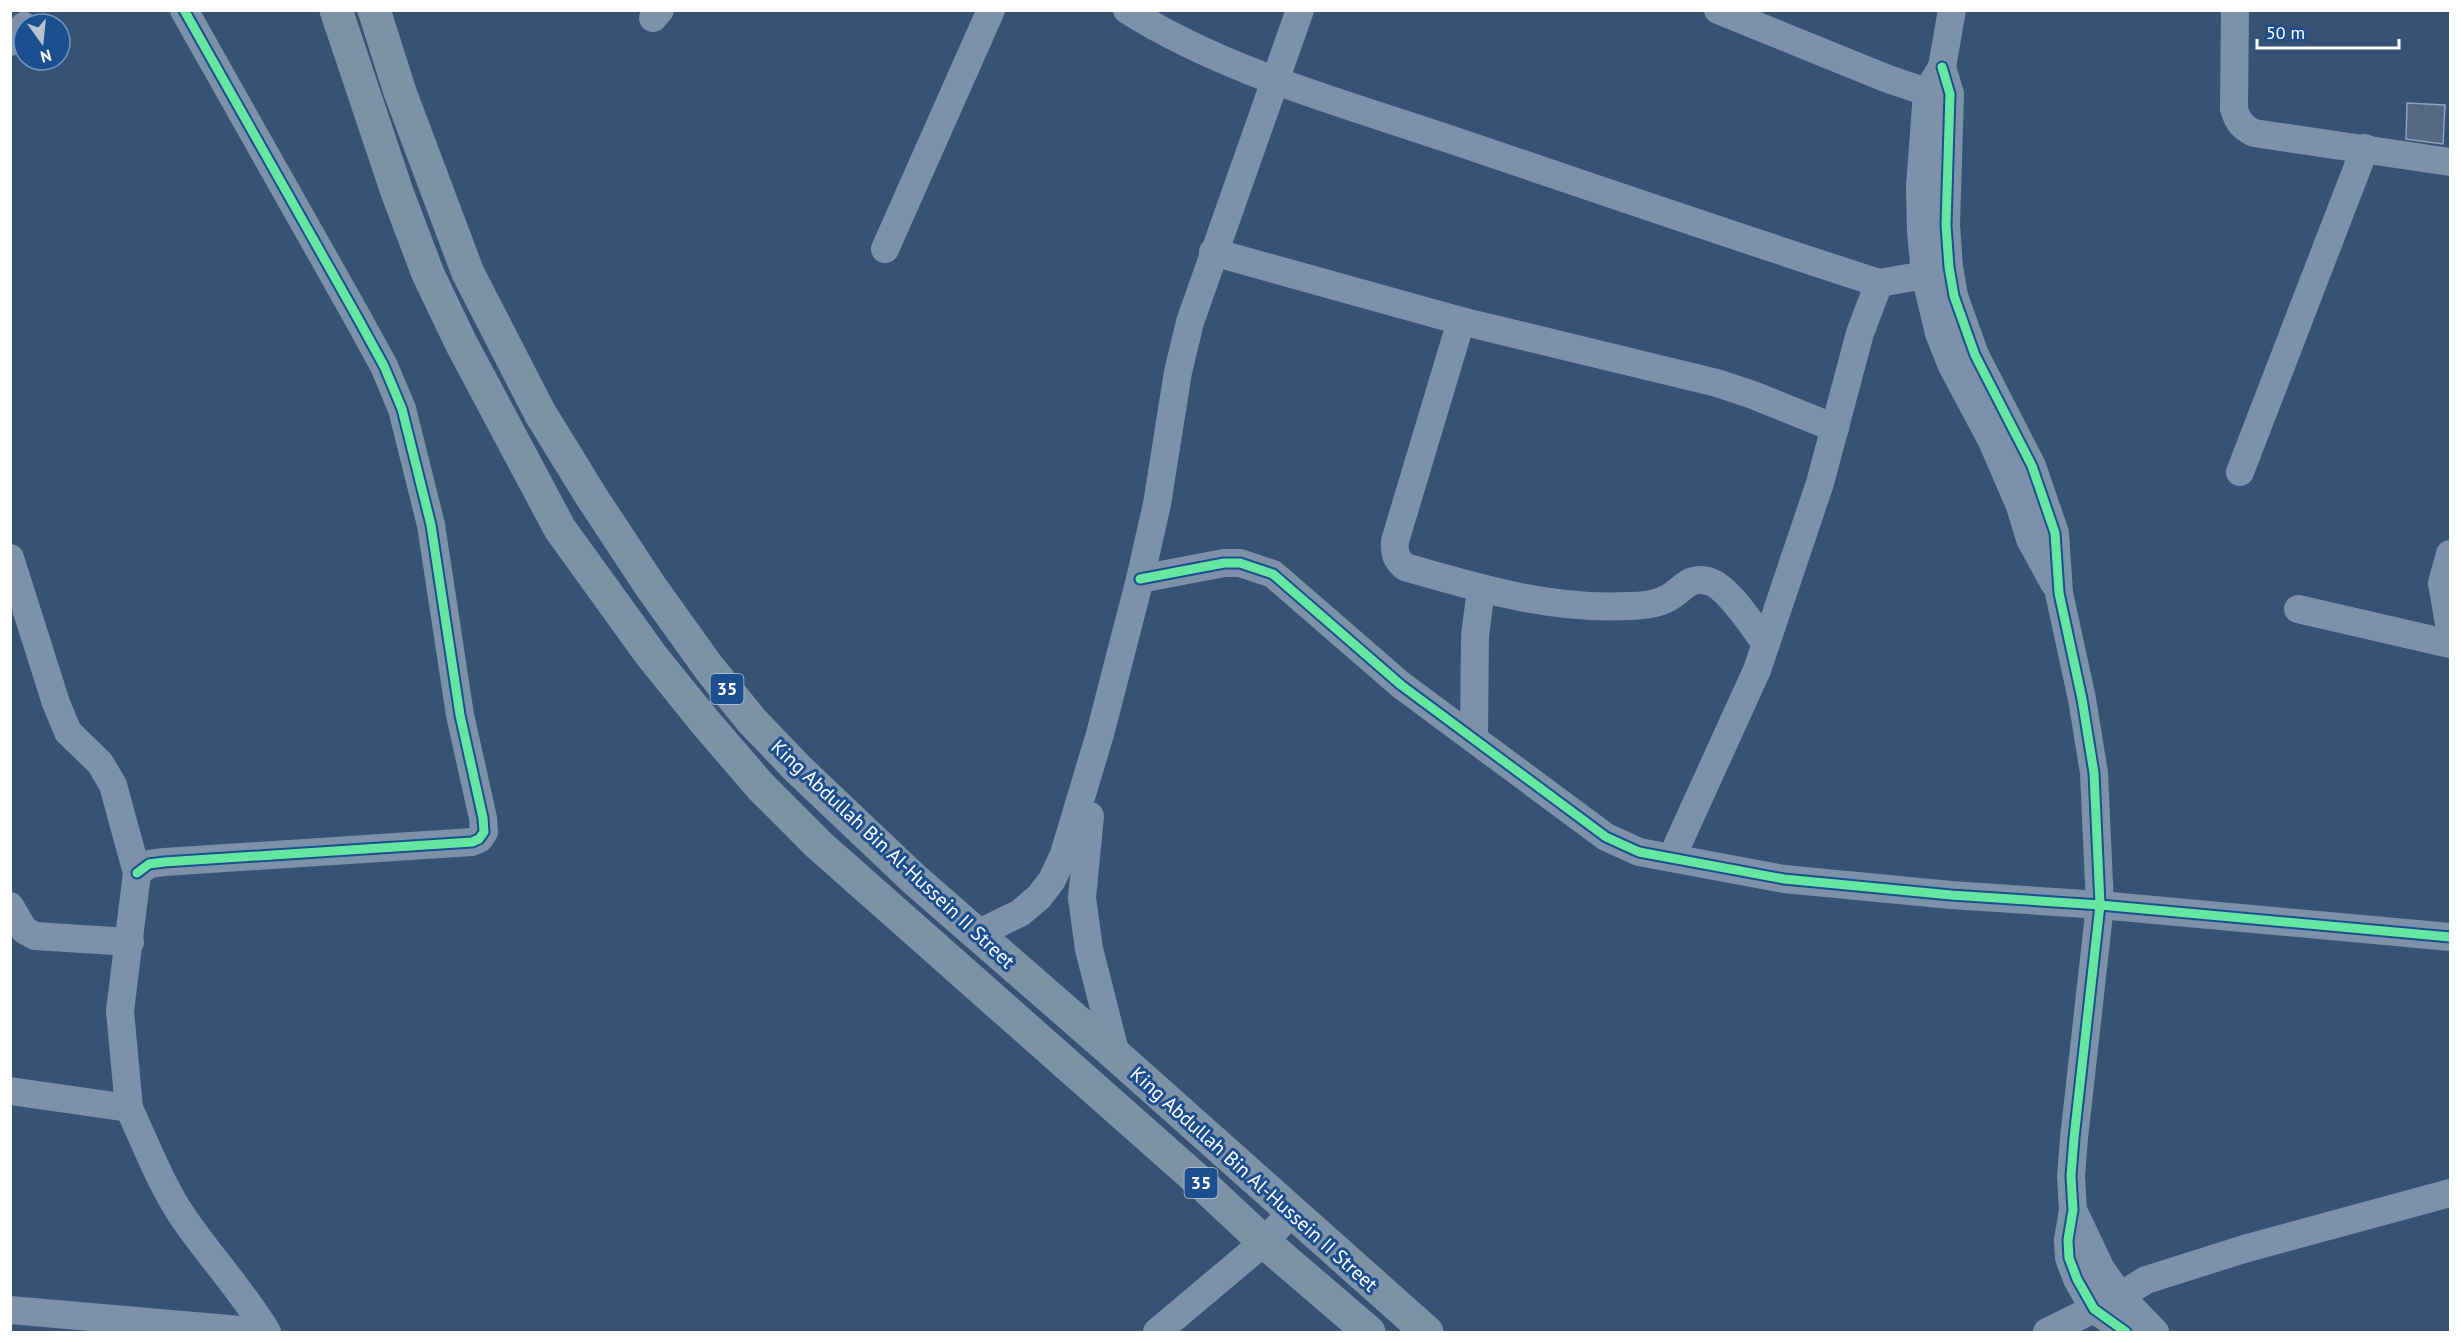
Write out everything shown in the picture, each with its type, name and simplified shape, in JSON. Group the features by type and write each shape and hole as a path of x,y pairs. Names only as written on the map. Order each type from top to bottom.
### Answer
{"highway":[{"name":"King Abdullah Bin Al-Hussein II Street","path":"336,10 397,192 428,274 461,343 560,529 651,655 761,787 819,845 1201,1183 1264,1242 1369,1332"},
{"name":"King Abdullah Bin Al-Hussein II Street","path":"374,10 400,92 468,273 540,413 651,587 696,650 752,720 853,823 1426,1332"}],"street":[{"path":"137,873 149,864 164,862 472,842 482,837 484,832 483,818 460,715 431,525 402,409 384,366 362,325 184,10"},
{"path":"885,249 991,10"},
{"path":"1127,10 1168,34 1276,80 1755,244 1879,283 1925,275"},
{"path":"977,934 1020,913 1040,897 1052,880 1064,854 1100,734 1140,579 1159,494 1178,372 1190,322 1300,10"},
{"path":"1718,10 1888,79 1939,93"},
{"path":"1952,10 1939,93 1920,187 1920,231 1925,275 1939,333 1952,366 1992,441 2020,506 2030,539 2059,593"},
{"path":"2235,10 2234,109 2239,124 2244,128 2254,133 2451,162"},
{"path":"1939,93 1948,267 1954,296 1975,355 2032,466 2055,533 2059,593 2080,690 2094,773 2100,905 2073,1138 2071,1176 2073,1210 2068,1240 2070,1258 2077,1279 2094,1309 2126,1332"},
{"path":"2240,472 2365,148"},
{"path":"1213,252 1461,321 1717,383 1835,428"},
{"path":"1672,857 1746,698 1766,644 1820,483 1860,333 1879,283"},
{"path":"1461,321 1402,514 1394,548 1395,556 1405,567 1482,589 1538,600 1628,606 1668,598 1692,580 1708,581 1727,594 1766,644"},
{"path":"2451,554 2442,583 2451,630"},
{"path":"10,558 56,703 68,732 100,764 113,785 137,873 120,1011 129,1108 185,1220 252,1307 266,1332"},
{"path":"1140,579 1224,563 1240,563 1273,574 1367,657 1474,739 1606,837 1639,852 1784,879 1951,895 2100,905 2451,938"},
{"path":"1474,739 1475,636 1482,589"},
{"path":"2298,609 2451,644"},
{"path":"1100,734 1083,869 1082,898 1089,949 1116,1055"},
{"path":"10,906 24,930 35,936 130,942"},
{"path":"10,1091 129,1108"},
{"path":"2047,1332 2120,1296 2146,1280 2194,1264 2451,1193"},
{"path":"2073,1210 2101,1269 2120,1296 2155,1332"},
{"path":"1157,1332 1264,1242 1291,1213"},
{"path":"10,1310 266,1332"}],"building":[{"path":"2407,103 2445,105 2443,144 2406,139"}],"cycle path":[{"path":"137,873 149,864 164,862 472,842 479,839 484,832 483,818 460,715 431,525 402,409 384,366 184,10"},
{"path":"1942,67 1950,94 1946,225 1954,296 1975,355 2032,466 2055,533 2059,593 2082,699 2094,773 2100,905 2074,1138 2071,1176 2073,1210 2068,1240 2069,1258 2077,1279 2094,1309 2126,1332"},
{"path":"1140,579 1224,563 1240,563 1273,574 1401,685 1606,837 1639,852 1784,879 2450,937"}]}
